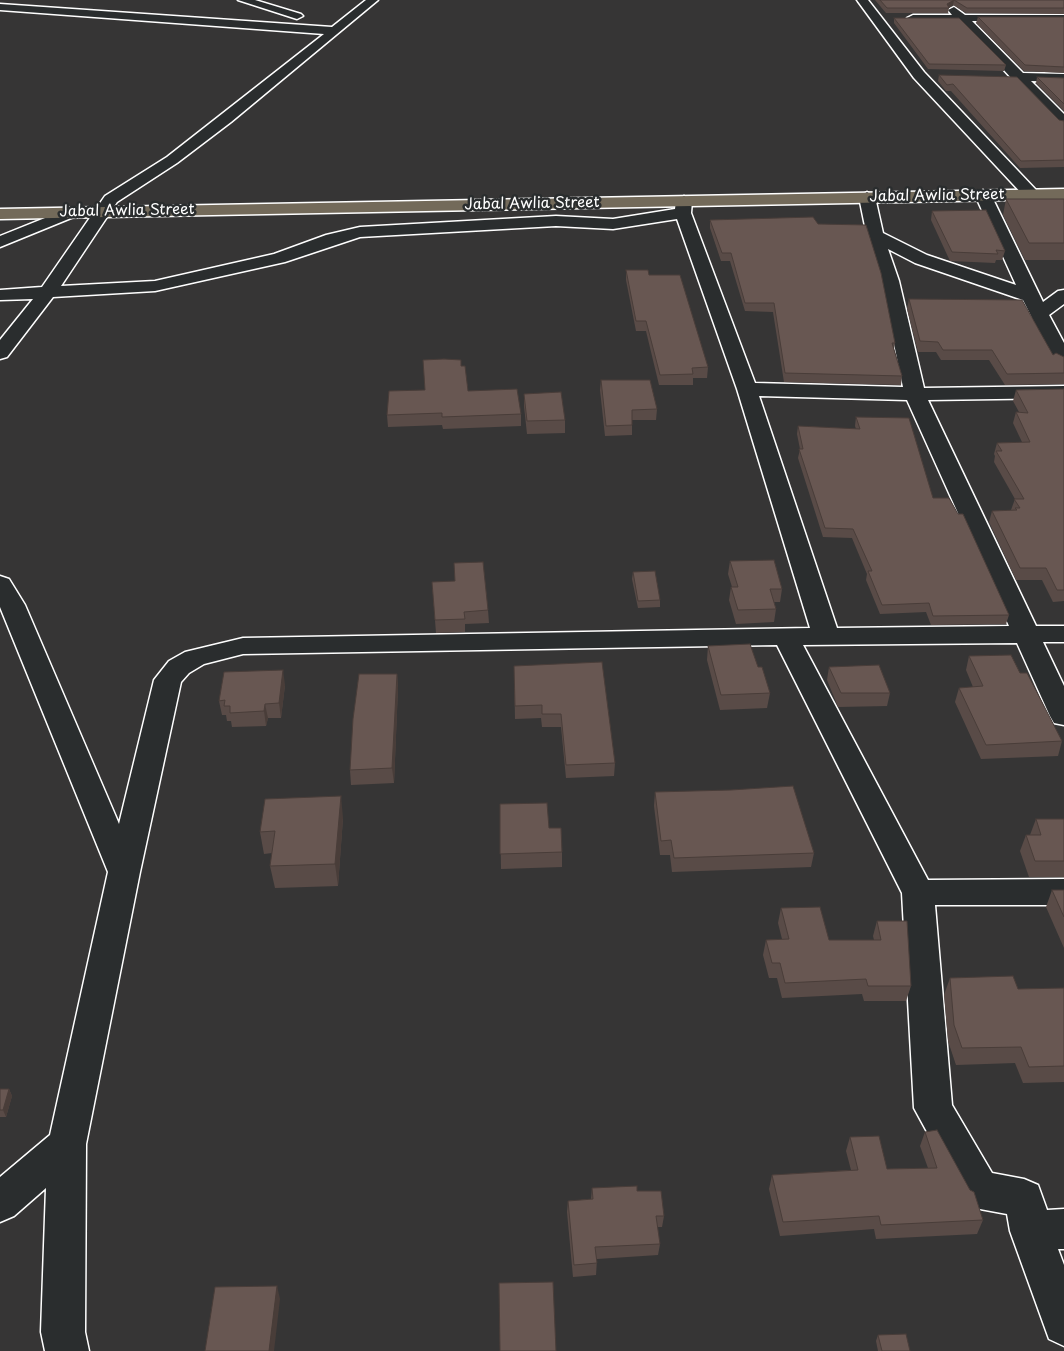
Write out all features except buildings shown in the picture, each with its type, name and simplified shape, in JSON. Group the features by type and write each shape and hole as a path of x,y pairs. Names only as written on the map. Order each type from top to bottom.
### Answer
{"highway":[{"name":"Jabal Awlia Street","path":"0,214 684,207 867,197 1064,194"}],"street":[{"path":"11,0 316,22"},
{"path":"243,0 316,22 340,27"},
{"path":"0,353 47,293 104,212 111,199 172,160 374,0"},
{"path":"862,0 919,75 1031,194"},
{"path":"944,0 1064,122"},
{"path":"1034,6 1047,18"},
{"path":"0,8 201,21 340,27"},
{"path":"120,15 134,8"},
{"path":"201,21 212,14"},
{"path":"876,18 1047,18 1061,23"},
{"path":"919,75 939,76"},
{"path":"998,77 1064,78"},
{"path":"983,195 1030,296 1064,361"},
{"path":"867,197 875,236 890,281 915,394 1064,716"},
{"path":"0,295 156,286 279,258 332,239 360,232 556,221 613,224 684,207 747,390 826,636"},
{"path":"0,242 70,213"},
{"path":"875,236 921,259 1030,296"},
{"path":"1039,314 1064,294"},
{"path":"1039,314 1064,314"},
{"path":"747,390 1022,395 1064,392"},
{"path":"0,584 12,605 124,872"},
{"path":"67,1351 63,1332 68,1144 124,872 168,680 179,668 195,658 243,646 1064,634"},
{"path":"786,637 918,894 933,1108 980,1190 1024,1198 1048,1230 1064,1324"},
{"path":"918,894 1064,892"},
{"path":"0,1203 68,1144"}]}
